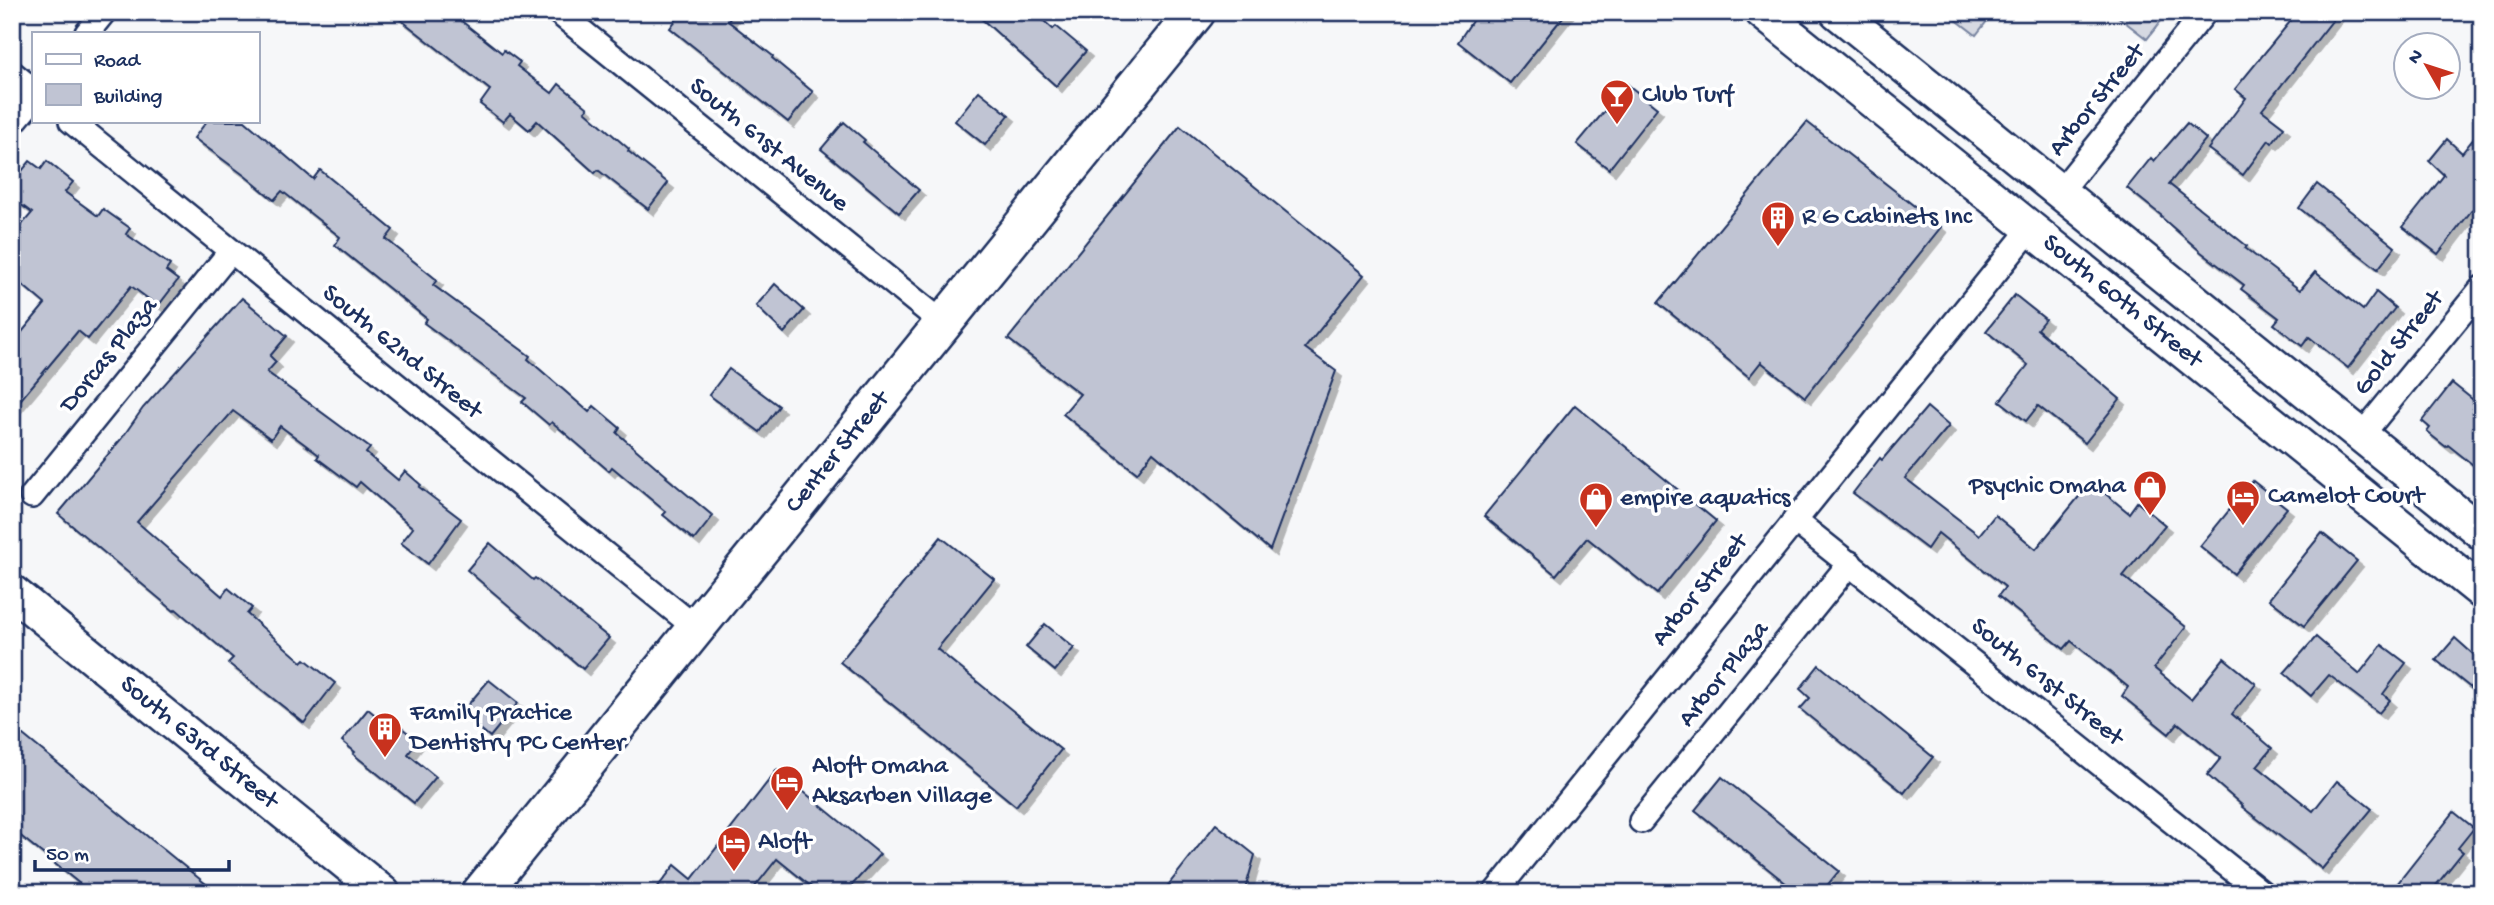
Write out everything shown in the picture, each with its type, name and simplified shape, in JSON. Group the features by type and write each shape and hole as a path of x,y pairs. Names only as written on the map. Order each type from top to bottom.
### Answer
{"main road":[{"name":"South 60th Street","path":"1762,12 2482,593"},
{"name":"South 60th Street","path":"1837,12 2482,533"},
{"name":"Center Street","path":"481,893 944,324 1183,17"},
{"path":"1873,101 1909,109 2010,187 2044,197 2060,192"},
{"path":"2031,228 2048,221 2061,223 2171,309 2208,312"},
{"name":"South 63rd Street","path":"12,592 383,893"}],"street":[{"path":"88,32 104,12"},
{"name":"South 61st Avenue","path":"558,12 944,324"},
{"name":"Arbor Street","path":"2060,192 2205,12"},
{"path":"12,73 32,89"},
{"path":"12,124 32,100"},
{"name":"South 62nd Street","path":"72,122 696,628"},
{"name":"Arbor Street","path":"1495,893 2031,228"},
{"name":"Dorcas Plaza","path":"32,496 231,250"},
{"name":"Gold Street","path":"2361,436 2482,288"},
{"name":"South 61st Street","path":"1794,520 2262,893"},
{"name":"Arbor Plaza","path":"1642,821 1850,563"}],"shaded area":[{"path":"1946,12 1994,12 1976,35"},
{"path":"2112,12 2168,12 2147,39"}],"building":[{"path":"391,12 450,12 502,53 504,50 520,62 517,66 552,93 559,84 588,108 585,111 629,149 628,151 668,183 648,209 598,170 595,173 537,121 529,130 510,114 503,122 480,104 490,90"},
{"path":"682,12 735,12 728,21 813,92 788,122 670,28"},
{"path":"974,12 1034,12 1053,29 1056,26 1086,51 1056,86"},
{"path":"1478,12 1567,12 1510,83 1458,42"},
{"path":"2298,12 2339,12 2262,110 2284,127 2272,143 2269,140 2243,175 2208,149 2246,98 2235,89"},
{"name":"Club Turf","path":"1627,84 1657,108 1609,169 1577,144"},
{"path":"979,91 1009,115 985,145 955,121"},
{"path":"206,122 246,122 313,179 320,170 393,230 386,239 437,280 433,285 530,356 528,359 589,412 594,406 620,428 617,433 713,516 694,540 663,515 666,512 612,467 609,471 552,422 549,425 522,402 526,398 424,323 427,319 335,245 340,237 282,191 274,200 194,138"},
{"path":"844,122 919,190 899,213 821,149"},
{"name":"R G Cabinets Inc","path":"1807,122 1941,227 1805,397 1761,362 1749,377 1658,303"},
{"path":"2187,123 2206,139 2169,184 2300,290 2315,272 2363,310 2376,292 2395,308 2348,368 2309,337 2302,346 2274,324 2279,318 2241,289 2244,285 2127,188 2151,158 2154,161"},
{"path":"1180,126 1364,275 1305,348 1336,371 1270,550 1153,452 1137,473 1063,414 1080,394 1008,339"},
{"path":"2482,128 2482,197 2438,254 2403,227 2444,175 2429,161 2447,139 2462,153"},
{"path":"30,161 41,169 47,161 73,182 65,192 98,216 103,209 130,228 126,234 170,265 166,271 178,280 158,306 131,286 88,339 78,331 12,410 12,344 45,304 12,276 12,236 32,213 12,198 12,183"},
{"path":"2317,184 2395,247 2378,269 2299,208"},
{"path":"775,284 804,310 784,333 756,306"},
{"path":"2015,295 2045,319 2037,329 2120,399 2085,443 2038,406 2026,421 2000,401 2028,365 1986,331"},
{"path":"242,298 287,336 270,356 276,362 267,372 370,448 366,453 398,480 405,471 421,485 419,487 461,519 428,564 401,543 413,528 360,482 356,487 280,426 271,439 233,411 137,522 222,596 228,588 252,608 247,614 302,662 305,659 335,683 304,723 228,663 233,658 176,609 174,611 58,514 122,438 143,408"},
{"path":"729,369 779,406 760,432 709,395"},
{"path":"2452,383 2482,407 2482,472 2427,432 2430,428 2422,421"},
{"path":"1575,405 1716,521 1657,594 1587,538 1556,575 1484,516"},
{"path":"1927,407 1949,426 1905,478 1979,535 1995,515 2036,549 2091,482 2129,513 2137,502 2165,525 2123,576 2186,627 2154,668 2191,699 2224,658 2256,684 2232,714 2272,748 2257,766 2313,811 2337,781 2372,809 2322,869 2242,807 2207,775 2221,758 2178,723 2169,734 2122,696 2128,687 2071,641 2064,649 1998,596 2005,587 1938,533 1927,549 1853,493 1880,458 1882,460"},
{"name":"Camelot Court","path":"2253,481 2287,508 2234,574 2200,546"},
{"path":"2322,533 2357,561 2304,626 2269,599"},
{"path":"941,537 994,579 937,649 1061,750 1016,806 840,662"},
{"path":"490,543 609,638 583,669 467,570"},
{"path":"1045,624 1074,648 1055,671 1026,647"},
{"path":"2316,637 2359,674 2382,645 2406,663 2383,694 2390,700 2379,713 2329,675 2311,696 2284,673"},
{"path":"2455,638 2482,662 2482,697 2436,660"},
{"path":"1819,665 1933,757 1904,793 1800,709 1810,698 1800,689"},
{"path":"489,680 518,703 490,737 461,713"},
{"name":"Family Practice Dentistry PC Center","path":"368,709 397,733 402,728 418,741 408,754 436,777 414,803 353,754 355,752 342,741"},
{"path":"12,726 217,893 91,893 12,829"},
{"name":"Aloft Omaha Aksarben Village","path":"777,770 880,854 845,893 819,893 777,859 750,893 653,893 675,865 692,879"},
{"path":"1722,777 1839,871 1821,893 1798,893 1695,810"},
{"path":"2454,812 2474,828 2458,848 2463,852 2430,893 2390,893"},
{"path":"1216,824 1255,855 1244,893 1162,893"}],"place":[{"name":"Club Turf","path":"1617,126"},
{"name":"R G Cabinets Inc","path":"1778,248"},
{"name":"Psychic Omaha","path":"2150,517"},
{"name":"Camelot Court","path":"2243,527"},
{"name":"empire aquatics","path":"1596,529"},
{"name":"Family Practice Dentistry PC Center","path":"385,759"},
{"name":"Aloft Omaha Aksarben Village","path":"787,812"},
{"name":"Aloft","path":"734,873"}]}
